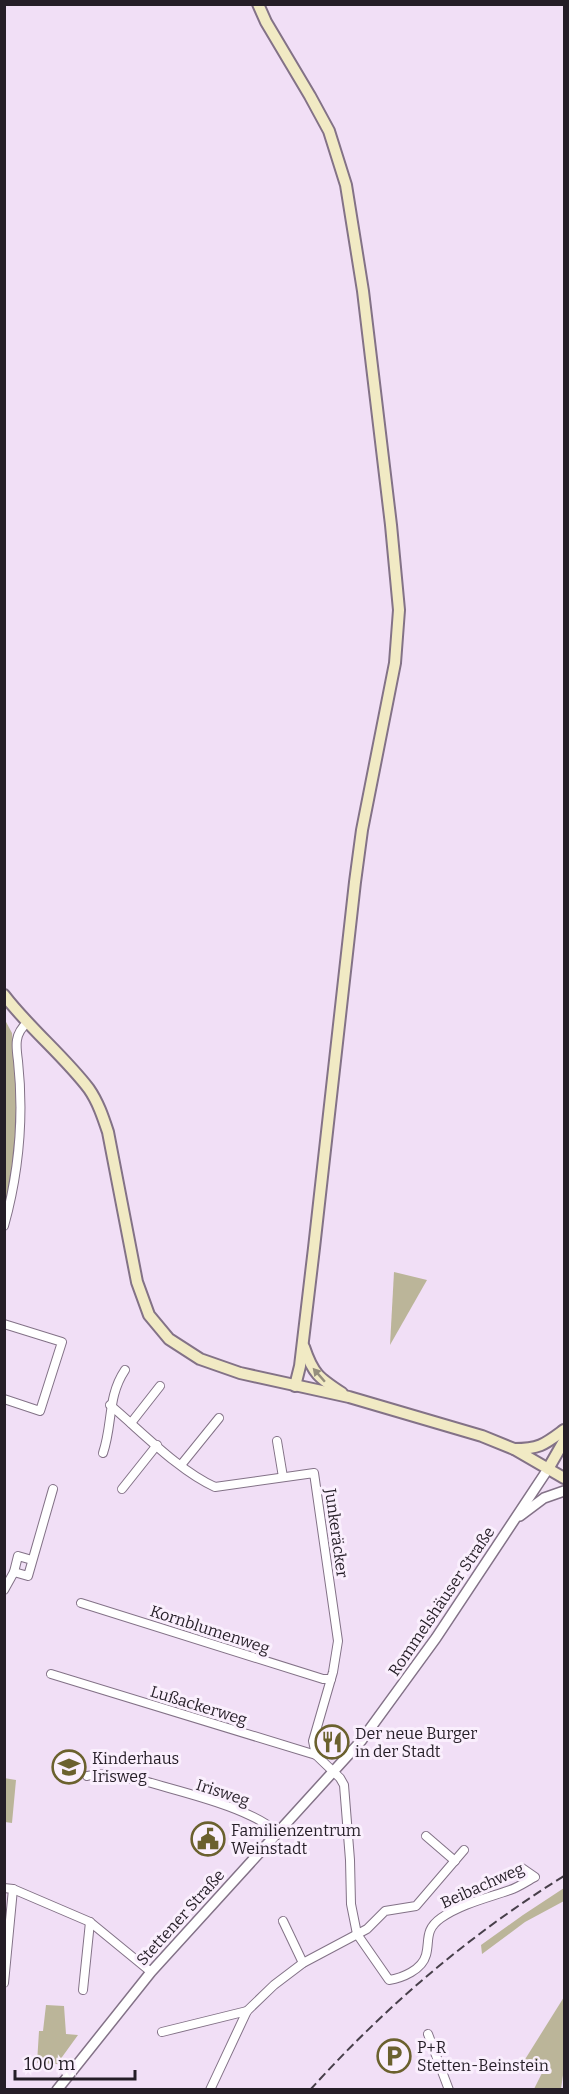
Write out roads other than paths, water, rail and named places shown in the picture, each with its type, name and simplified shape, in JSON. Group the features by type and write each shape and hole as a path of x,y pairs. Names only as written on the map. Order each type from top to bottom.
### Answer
{"main road":[{"path":"258,4 266,22 329,131 346,185 363,291 399,610 395,663 378,744 355,882 300,1366 295,1386"},
{"path":"4,996 89,1089 100,1110 108,1132 137,1282 150,1315 169,1339 200,1359 240,1373 349,1397 482,1436 514,1449 564,1478"},
{"path":"302,1341 309,1363 320,1379 349,1397"},
{"path":"514,1449 530,1449 546,1443 564,1430"},
{"name":"Rommelshäuser Straße","path":"548,1468 564,1441"}],"street":[{"path":"4,1226 11,1201 21,1131 17,1034 27,1023"},
{"path":"4,1324 62,1342 40,1411 4,1399"},
{"path":"103,1453 108,1438 110,1405 125,1370"},
{"path":"131,1423 159,1386"},
{"name":"Junkeräcker","path":"110,1405 204,1482 215,1487 314,1473 337,1629 337,1653 313,1741 316,1755"},
{"path":"181,1464 219,1419"},
{"path":"277,1441 283,1477"},
{"path":"122,1489 157,1445"},
{"name":"Rommelshäuser Straße","path":"334,1771 361,1741 406,1682 548,1468"},
{"path":"14,1572 28,1576 53,1489"},
{"path":"513,1521 544,1498 564,1491"},
{"path":"4,1590 14,1572 18,1556 32,1560"},
{"name":"Kornblumenweg","path":"81,1603 323,1679 331,1679"},
{"name":"Lußackerweg","path":"51,1674 316,1755 334,1771"},
{"path":"334,1771 344,1785 351,1904 357,1934"},
{"name":"Stettener Straße","path":"57,2090 151,1972 334,1771"},
{"name":"Irisweg","path":"87,1776 97,1774 124,1780 138,1779 245,1812 277,1832"},
{"path":"426,1836 455,1861"},
{"path":"210,2090 247,2011 274,1985 303,1963 368,1929 385,1911 416,1906 464,1850"},
{"name":"Beibachweg","path":"357,1934 389,1980 402,1978 421,1964 426,1957 427,1935 439,1919 467,1905 513,1889 535,1877 522,1869"},
{"path":"4,1983 9,1888 90,1922 151,1972"},
{"path":"283,1921 303,1963"},
{"path":"83,1990 90,1922"},
{"path":"162,2032 247,2011"},
{"path":"428,2034 449,2090"}],"railway":[{"path":"310,2090 368,2029 462,1947 564,1876"}],"place":[{"name":"Der neue Burger in der Stadt","path":"332,1742"},
{"name":"Kinderhaus Irisweg","path":"69,1767"},
{"name":"Familienzentrum Weinstadt","path":"208,1839"},
{"name":"P+R Stetten-Beinstein","path":"394,2056"}]}
